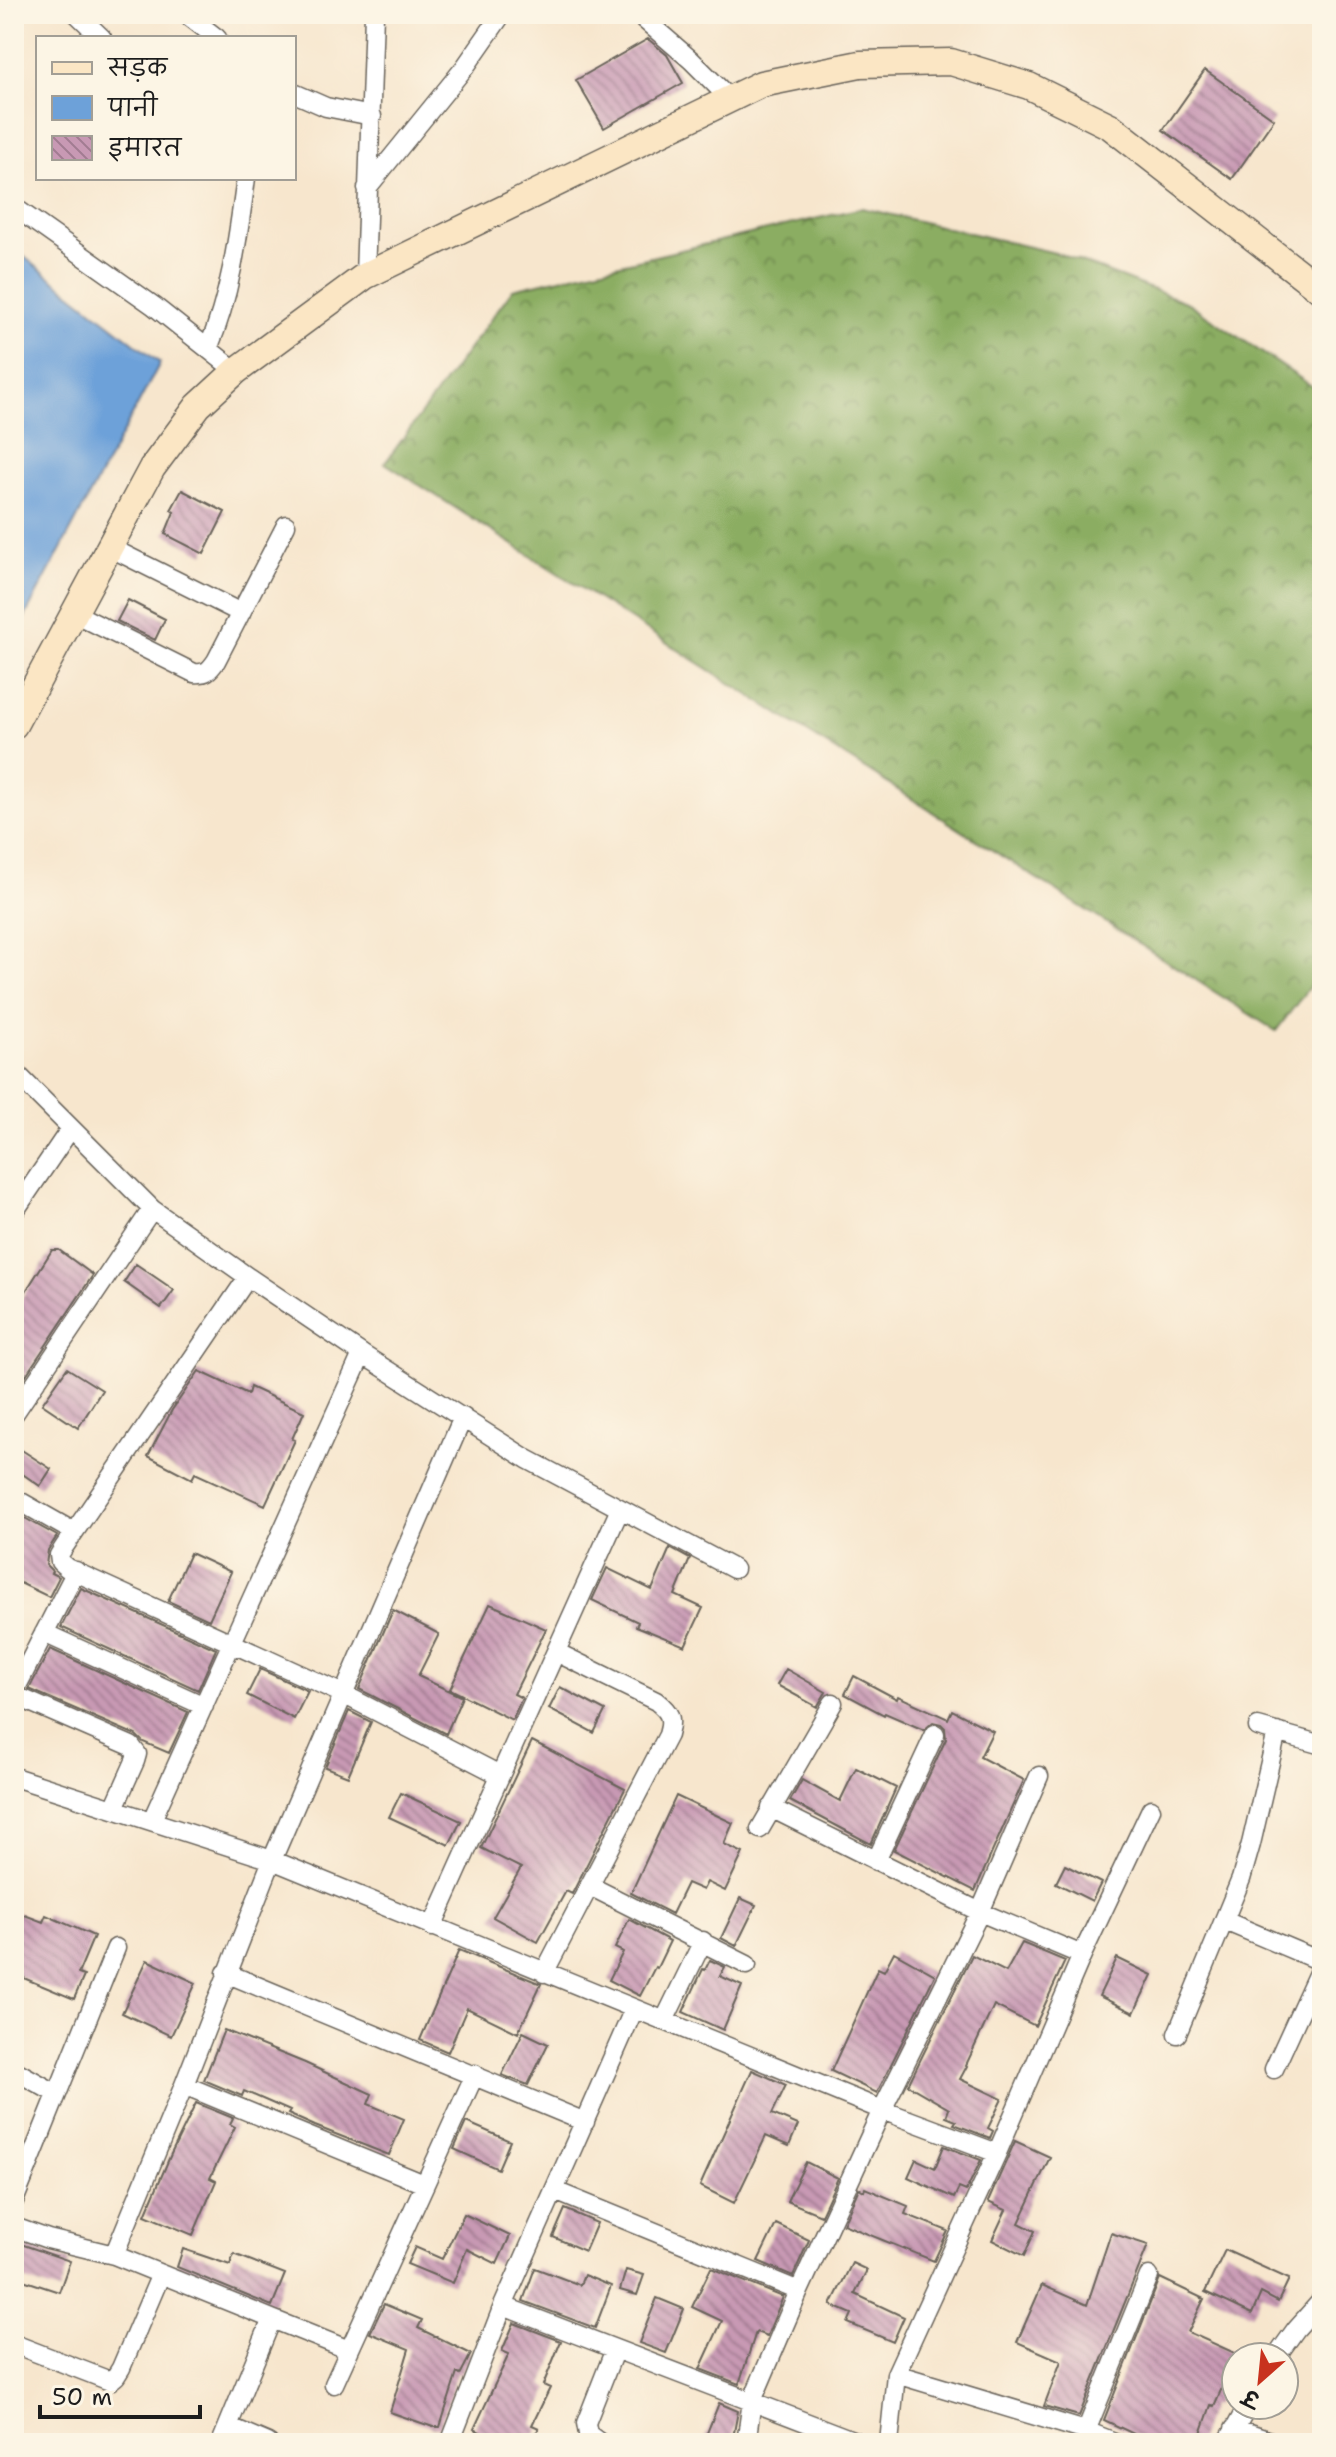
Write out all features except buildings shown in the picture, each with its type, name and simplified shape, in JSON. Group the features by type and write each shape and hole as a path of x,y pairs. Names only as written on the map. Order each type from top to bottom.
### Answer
{"main road":[{"path":"14,725 152,468 198,406 236,371 365,276 761,84 860,64 951,62 1029,86 1110,126 1322,291"}],"street":[{"path":"77,14 100,36"},
{"path":"186,14 214,36"},
{"path":"365,276 374,14"},
{"path":"367,188 465,67 502,14"},
{"path":"638,14 730,99"},
{"path":"296,94 326,107 372,116"},
{"path":"208,349 227,295 246,180"},
{"path":"14,207 154,306 236,371"},
{"path":"74,613 194,673 204,674 216,661 286,525"},
{"path":"109,547 241,613"},
{"path":"14,1071 152,1209 248,1277 527,1459 734,1569"},
{"path":"14,1212 71,1128"},
{"path":"14,1414 152,1209"},
{"path":"248,1277 74,1532 59,1555 60,1562 343,1694 500,1775"},
{"path":"152,1820 362,1354"},
{"path":"114,2255 272,1860 463,1417"},
{"path":"14,1498 74,1532"},
{"path":"432,1927 620,1509"},
{"path":"76,1571 14,1694 131,1746 137,1754 114,1808"},
{"path":"44,1633 204,1706"},
{"path":"544,1973 668,1735 672,1720 668,1710 656,1701 556,1652"},
{"path":"760,1829 833,1703"},
{"path":"1258,1727 1322,1745"},
{"path":"1177,2034 1225,1921 1251,1844 1277,1732"},
{"path":"876,1861 935,1734"},
{"path":"746,2443 752,2401 799,2291 882,2110 980,1912 1039,1776"},
{"path":"14,1777 272,1860 882,2110 997,2153"},
{"path":"771,1808 980,1912 1082,1955"},
{"path":"889,2443 896,2374 997,2153 1082,1955 1151,1809"},
{"path":"590,1886 747,1965"},
{"path":"1225,1921 1322,1963 1274,2069"},
{"path":"664,2021 703,1941"},
{"path":"14,2201 116,1948"},
{"path":"226,1973 585,2122"},
{"path":"450,2443 503,2306 634,2009"},
{"path":"14,2070 57,2094"},
{"path":"334,2384 475,2074"},
{"path":"184,2085 424,2184"},
{"path":"555,2191 799,2291"},
{"path":"14,2227 114,2255 349,2350"},
{"path":"14,2344 110,2381 121,2368 161,2274"},
{"path":"1086,2431 1149,2276"},
{"path":"1287,2341 1322,2300"},
{"path":"503,2306 860,2443"},
{"path":"268,2443 224,2434 272,2319"},
{"path":"600,2443 588,2434 586,2423 615,2349"},
{"path":"896,2374 1117,2443"},
{"path":"1230,2436 1276,2443"}],"green space":[{"path":"862,208 1060,254 1188,303 1322,393 1322,970 1276,1031 385,463 513,289"}],"water":[{"path":"14,249 160,363 14,637"}]}
